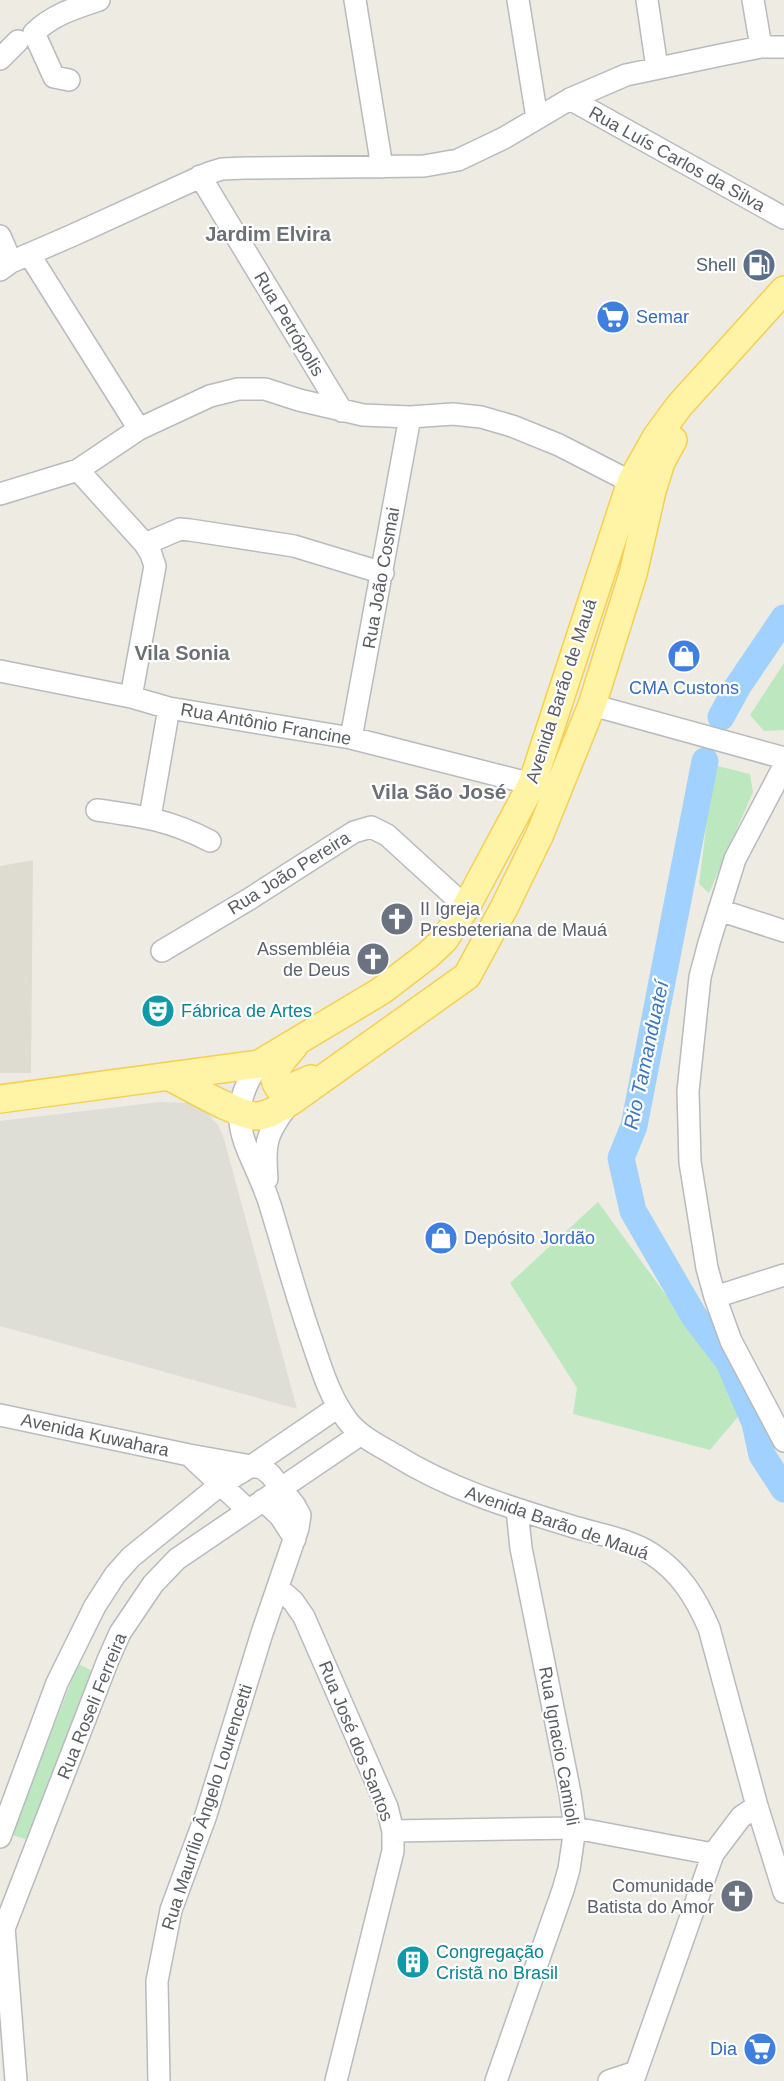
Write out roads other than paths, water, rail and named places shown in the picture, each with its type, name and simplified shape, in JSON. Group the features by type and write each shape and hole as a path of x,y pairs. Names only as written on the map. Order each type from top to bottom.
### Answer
{"main road":[{"name":"Avenida Barão de Mauá","path":"259,1064 381,991 444,940 466,908 532,784 631,482 657,436 679,406 784,290"},
{"name":"Avenida Barão de Mauá","path":"290,1102 467,976 504,908 540,834 592,705 633,574 661,462 698,405 784,308"},
{"path":"603,566 616,562 621,563 626,565 633,574"},
{"path":"300,1038 275,1071 273,1076 275,1083 279,1088 288,1089 311,1079 321,1080"},
{"path":"0,1099 259,1064"},
{"path":"170,1077 239,1111 256,1116 264,1115 290,1102"}],"street":[{"path":"69,80 54,77 34,33 44,23 64,12 99,0"},
{"path":"355,0 382,166"},
{"path":"518,0 537,118"},
{"path":"647,0 657,68"},
{"path":"753,0 761,47"},
{"path":"0,59 18,41"},
{"path":"13,262 200,176 222,170 245,168 424,166 458,160 504,138 570,99 626,75 761,47 784,47"},
{"name":"Rua Luís Carlos da Silva","path":"570,99 784,218"},
{"name":"Rua Petrópolis","path":"200,176 342,411"},
{"path":"0,236 13,262 139,429"},
{"path":"0,494 78,471 139,429 210,396 238,389 265,389 363,415 410,417 453,414 481,417 559,444 631,482"},
{"name":"Rua João Cosmai","path":"351,738 410,417"},
{"path":"78,471 145,544 155,566 131,697"},
{"path":"145,544 180,529 190,530 294,546 383,573"},
{"name":"Rua Antônio Francine","path":"0,671 131,697 169,708 351,738 532,784"},
{"path":"592,705 784,759"},
{"path":"150,817 169,708"},
{"path":"784,766 735,859 718,910 700,977 688,1091 690,1162 706,1268 731,1341 784,1441"},
{"path":"97,810 150,817 189,830 210,841"},
{"name":"Rua João Pereira","path":"162,951 251,898 354,832 371,827 387,835 466,908"},
{"path":"718,910 784,931"},
{"name":"Avenida Barão de Mauá","path":"259,1064 248,1081 241,1099 239,1111 241,1131 269,1200 296,1295 327,1385 338,1407 349,1423 361,1434 427,1475 517,1509 629,1544 651,1553 679,1575 700,1606 709,1628 757,1806 784,1892"},
{"name":"Avenida Barão de Mauá","path":"269,1200 265,1155 267,1138 273,1125 290,1102"},
{"path":"715,1297 784,1275"},
{"name":"Rua Roseli Ferreira","path":"0,1837 57,1683 95,1606 115,1575 131,1557 220,1485 338,1407"},
{"name":"Avenida Kuwahara","path":"0,1415 189,1455 253,1465 267,1472 281,1488"},
{"name":"Rua Roseli Ferreira","path":"2,1933 120,1633 153,1584 177,1559 361,1434"},
{"name":"Avenida Kuwahara","path":"189,1455 220,1485 256,1505"},
{"name":"Rua Maurílio Ângelo Lourencetti","path":"159,2081 157,1981 171,1910 206,1815 262,1633 295,1539 300,1515 281,1488"},
{"path":"256,1505 280,1516 295,1539"},
{"name":"Rua Ignacio Camioli","path":"496,2081 563,1890 569,1869 575,1828 568,1781 521,1548 517,1509"},
{"name":"Rua José dos Santos","path":"278,1588 293,1601 304,1617 387,1807 393,1832 393,1851 336,2081"},
{"path":"609,2081 635,2076 713,1854 741,1817 757,1806"},
{"path":"393,1832 575,1828 713,1854"},
{"path":"2,1933 7,2050 16,2081"},
{"path":"0,2073 5,2081"}],"waterway":[{"name":"Rio Tamanduateí","path":"721,717 738,686 784,618"},
{"name":"Rio Tamanduateí","path":"705,761 634,1126 621,1158 633,1211 694,1316 729,1362 755,1423 762,1455 784,1489"}],"place":[{"name":"Shell","path":"759,265"},
{"name":"Semar","path":"613,317"},
{"name":"CMA Custons","path":"684,656"},
{"name":"II Igreja Presbeteriana de Mauá","path":"397,919"},
{"name":"Assembléia de Deus","path":"373,959"},
{"name":"Fábrica de Artes","path":"158,1011"},
{"name":"Depósito Jordão","path":"441,1238"},
{"name":"Comunidade Batista do Amor","path":"737,1896"},
{"name":"Congregação Cristã no Brasil","path":"413,1962"},
{"name":"Dia","path":"760,2049"}],"district":[{"name":"Jardim Elvira","path":"268,234"},
{"name":"Vila Sonia","path":"182,653"},
{"name":"Vila São José","path":"439,791"}]}
